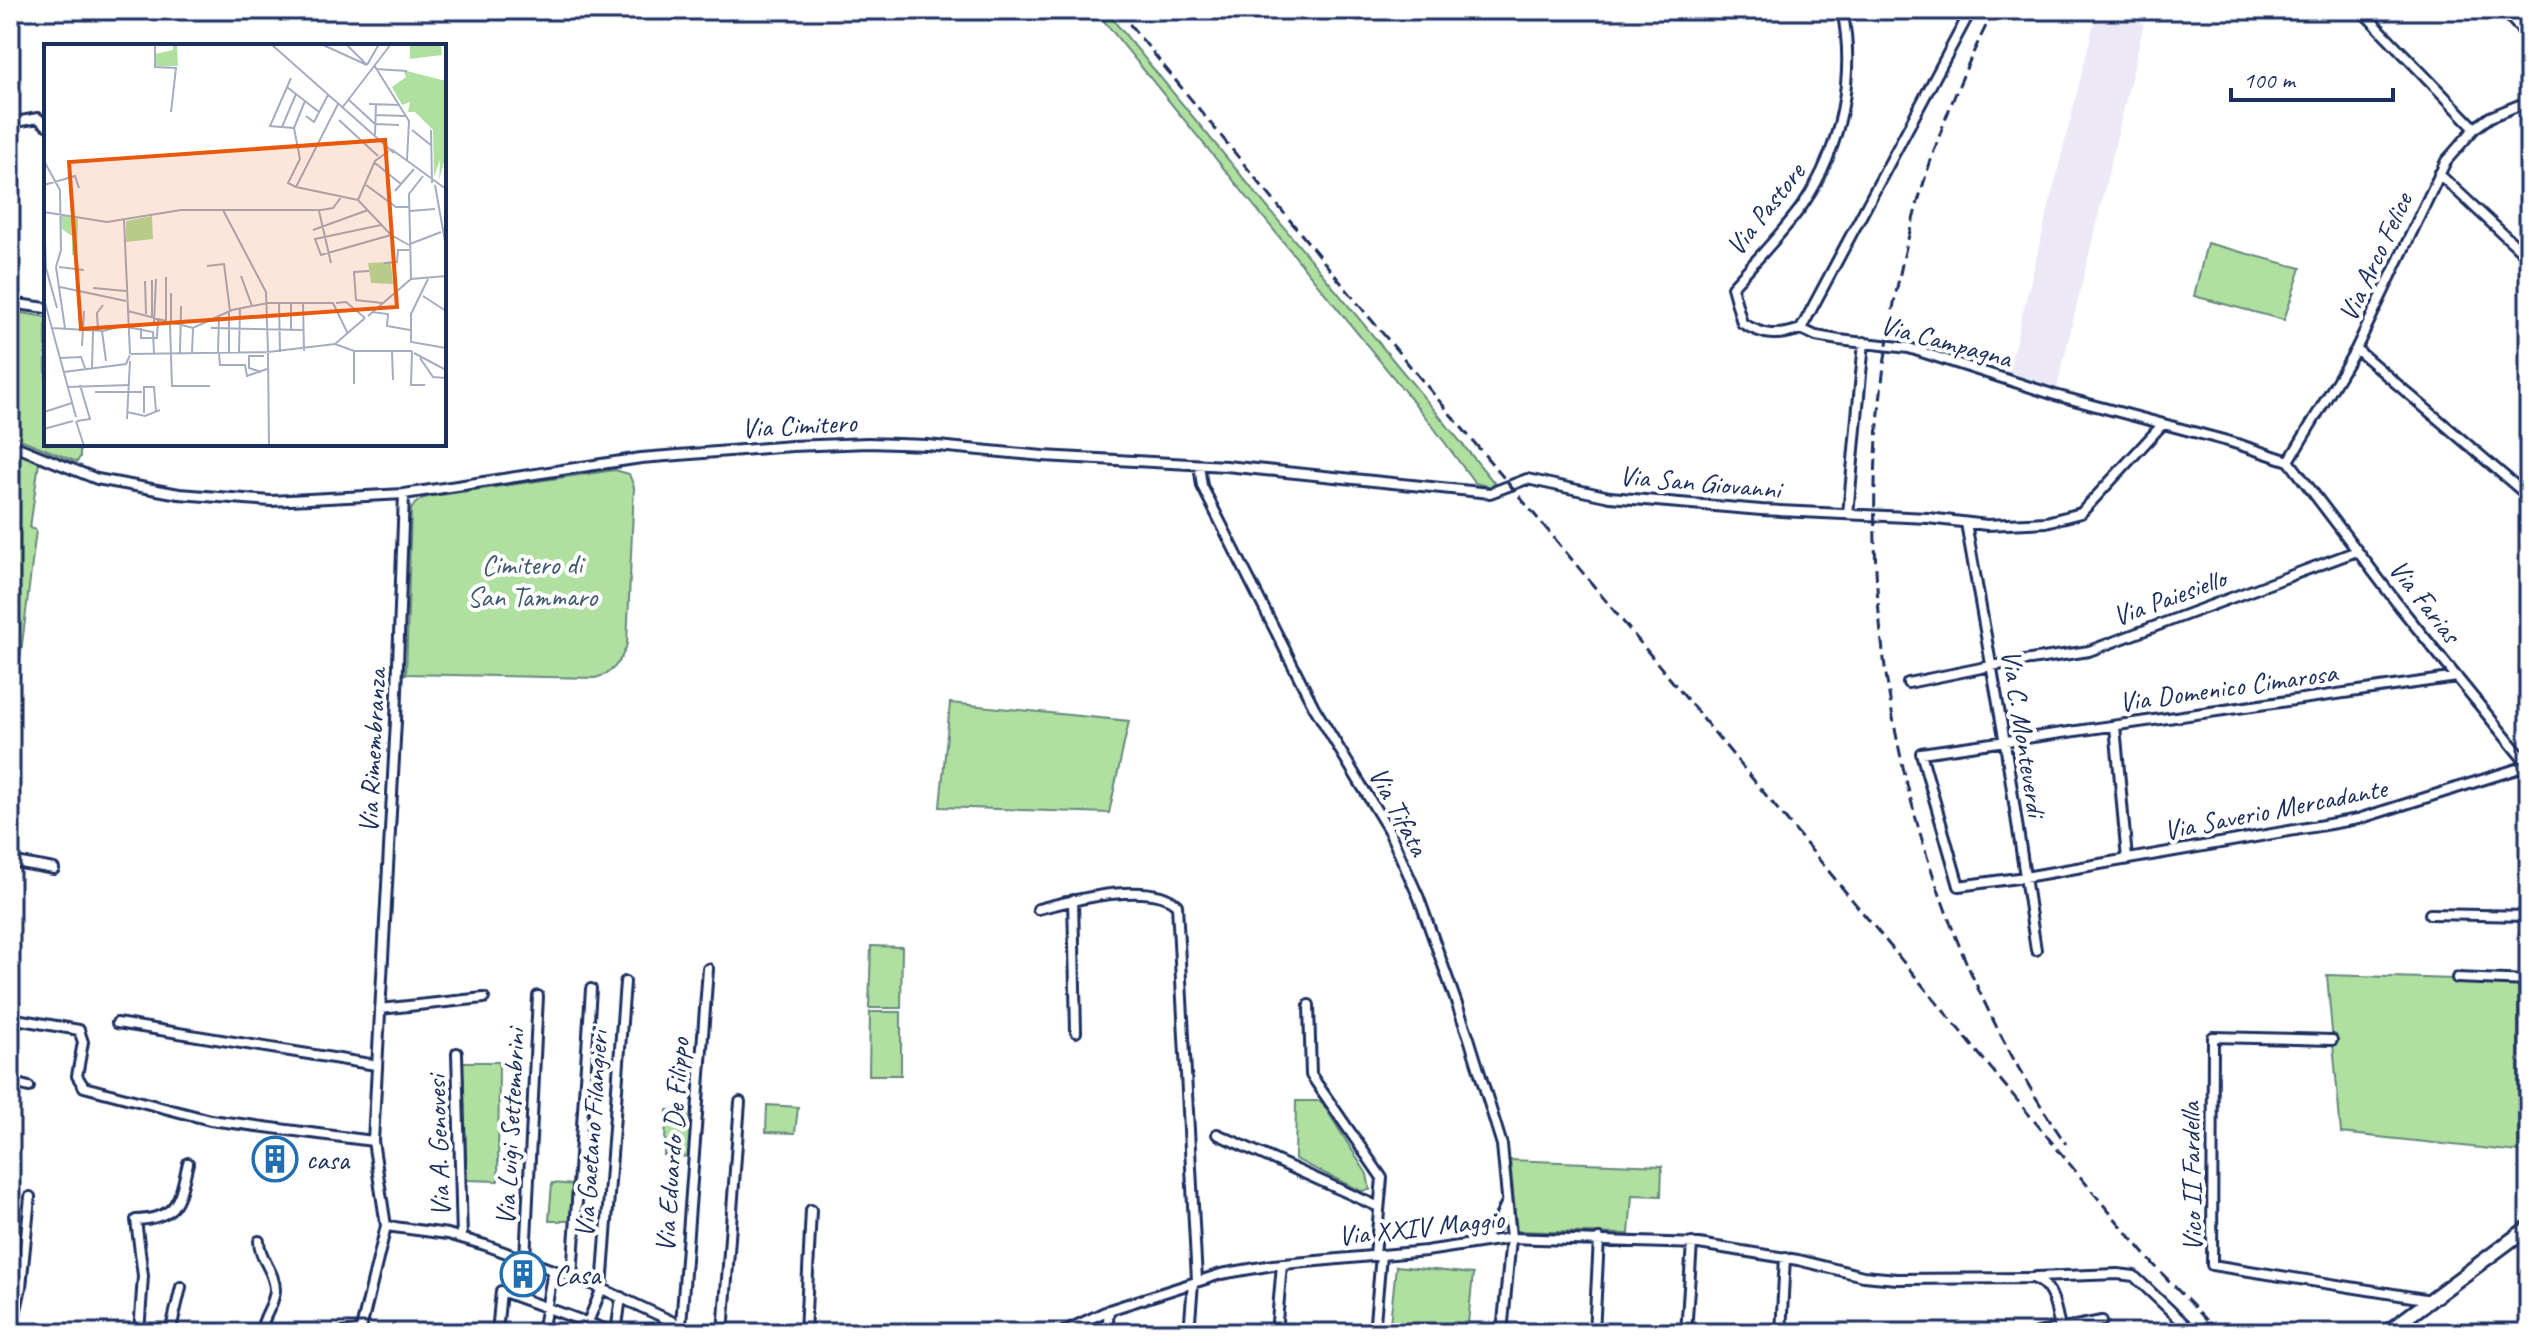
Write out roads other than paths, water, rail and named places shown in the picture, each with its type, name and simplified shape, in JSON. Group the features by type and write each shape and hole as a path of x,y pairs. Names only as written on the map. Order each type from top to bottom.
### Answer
{"street":[{"name":"Via Pastore","path":"1801,329 1782,336 1757,332 1742,323 1732,287 1802,205 1824,170 1845,102 1848,36 1842,10"},
{"path":"1801,329 1971,10"},
{"path":"2361,10 2475,128"},
{"path":"2506,10 2529,35"},
{"name":"Via Arco Felice","path":"2289,461 2356,349 2446,161 2475,128 2490,117 2529,101"},
{"path":"10,123 38,118 44,123"},
{"path":"2439,174 2529,258"},
{"path":"10,303 44,308"},
{"name":"Via Campagna","path":"1801,329 1816,336 1909,348 2055,395 2231,442 2289,461"},
{"path":"1848,514 1864,342"},
{"path":"2356,349 2529,497"},
{"name":"Via San Giovanni","path":"1199,465 1490,493 1527,479 1610,497 1928,518 1987,525 2046,522 2081,513 2162,425"},
{"name":"Via Cimitero","path":"10,444 97,479 179,494 271,501 404,494 641,458 868,443 1199,465"},
{"name":"Via Farias","path":"2289,461 2528,764"},
{"name":"Via Tifata","path":"1199,465 1202,486 1314,707 1389,831 1419,898 1469,1038 1502,1145 1511,1238 1502,1333"},
{"name":"Via Rimembranza","path":"386,1226 373,1141 404,494"},
{"name":"Via C. Monteverdi","path":"1966,523 2005,743 2036,950"},
{"name":"Via Paiesiello","path":"1908,683 2089,651 2357,551"},
{"name":"Via Domenico Cimarosa","path":"2025,877 1959,886 1921,753 2457,677"},
{"path":"2115,726 2127,859"},
{"name":"Via Saverio Mercadante","path":"2025,877 2376,815 2528,764"},
{"path":"10,861 54,869"},
{"path":"1038,909 1113,893 1161,895 1172,899 1177,905 1195,1282 1189,1333"},
{"path":"1073,900 1076,1032"},
{"path":"2430,914 2529,916"},
{"name":"Via Eduardo De Filippo","path":"681,1325 708,969"},
{"path":"2457,978 2529,981"},
{"name":"Via Gaetano Filangieri","path":"588,1322 602,1288 625,982"},
{"path":"572,1277 591,989"},
{"name":"Via Luigi Settembrini","path":"525,1259 538,996"},
{"path":"380,1009 484,998"},
{"path":"1309,1005 1311,1075 1382,1178 1374,1333"},
{"path":"10,1018 79,1030 83,1042 77,1076 84,1087 210,1120 373,1141"},
{"path":"117,1023 376,1065"},
{"name":"Vico II Fardella","path":"2332,1040 2213,1037 2212,1265 2431,1300"},
{"name":"Via A. Genovesi","path":"457,1053 462,1238"},
{"path":"10,1082 29,1087"},
{"path":"723,1333 740,1102"},
{"path":"1217,1134 1379,1207"},
{"path":"139,1333 143,1276 136,1220 160,1216 172,1210 179,1200 188,1163"},
{"path":"23,1333 11,1329 21,1287 30,1197"},
{"path":"1478,1243 1496,1226 1507,1199"},
{"path":"805,1333 811,1210"},
{"path":"340,1333 360,1332 386,1226 462,1238 525,1259 602,1288 697,1333"},
{"path":"2386,1333 2529,1227"},
{"name":"Via XXIV Maggio","path":"1060,1333 1109,1310 1195,1282 1282,1264 1511,1238 1692,1243 1785,1257 1863,1276 1897,1279 2032,1278"},
{"path":"1594,1333 1599,1239"},
{"path":"259,1241 259,1250 274,1278 275,1292 261,1333"},
{"path":"1686,1333 1692,1243"},
{"path":"1781,1333 1785,1257"},
{"path":"1276,1333 1282,1264"},
{"path":"542,1333 553,1270"},
{"path":"2032,1278 2134,1276 2194,1333"},
{"path":"2032,1278 2041,1280 2050,1290 2060,1331"},
{"path":"170,1333 181,1287"},
{"path":"497,1333 501,1291 616,1333 621,1297"},
{"path":"1107,1333 1109,1310"},
{"path":"2038,1333 2102,1321"}],"railway":[{"path":"1118,10 2101,1202 2154,1265 2219,1333"},
{"path":"1994,10 1935,147 1896,291 1877,438 1877,587 1896,734 1934,878 1991,1015 2066,1144"}],"place":[{"name":"casa","path":"275,1159"},
{"name":"Casa","path":"523,1274"}],"park label":[{"name":"Cimitero di San Tammaro","path":"532,580"}]}
